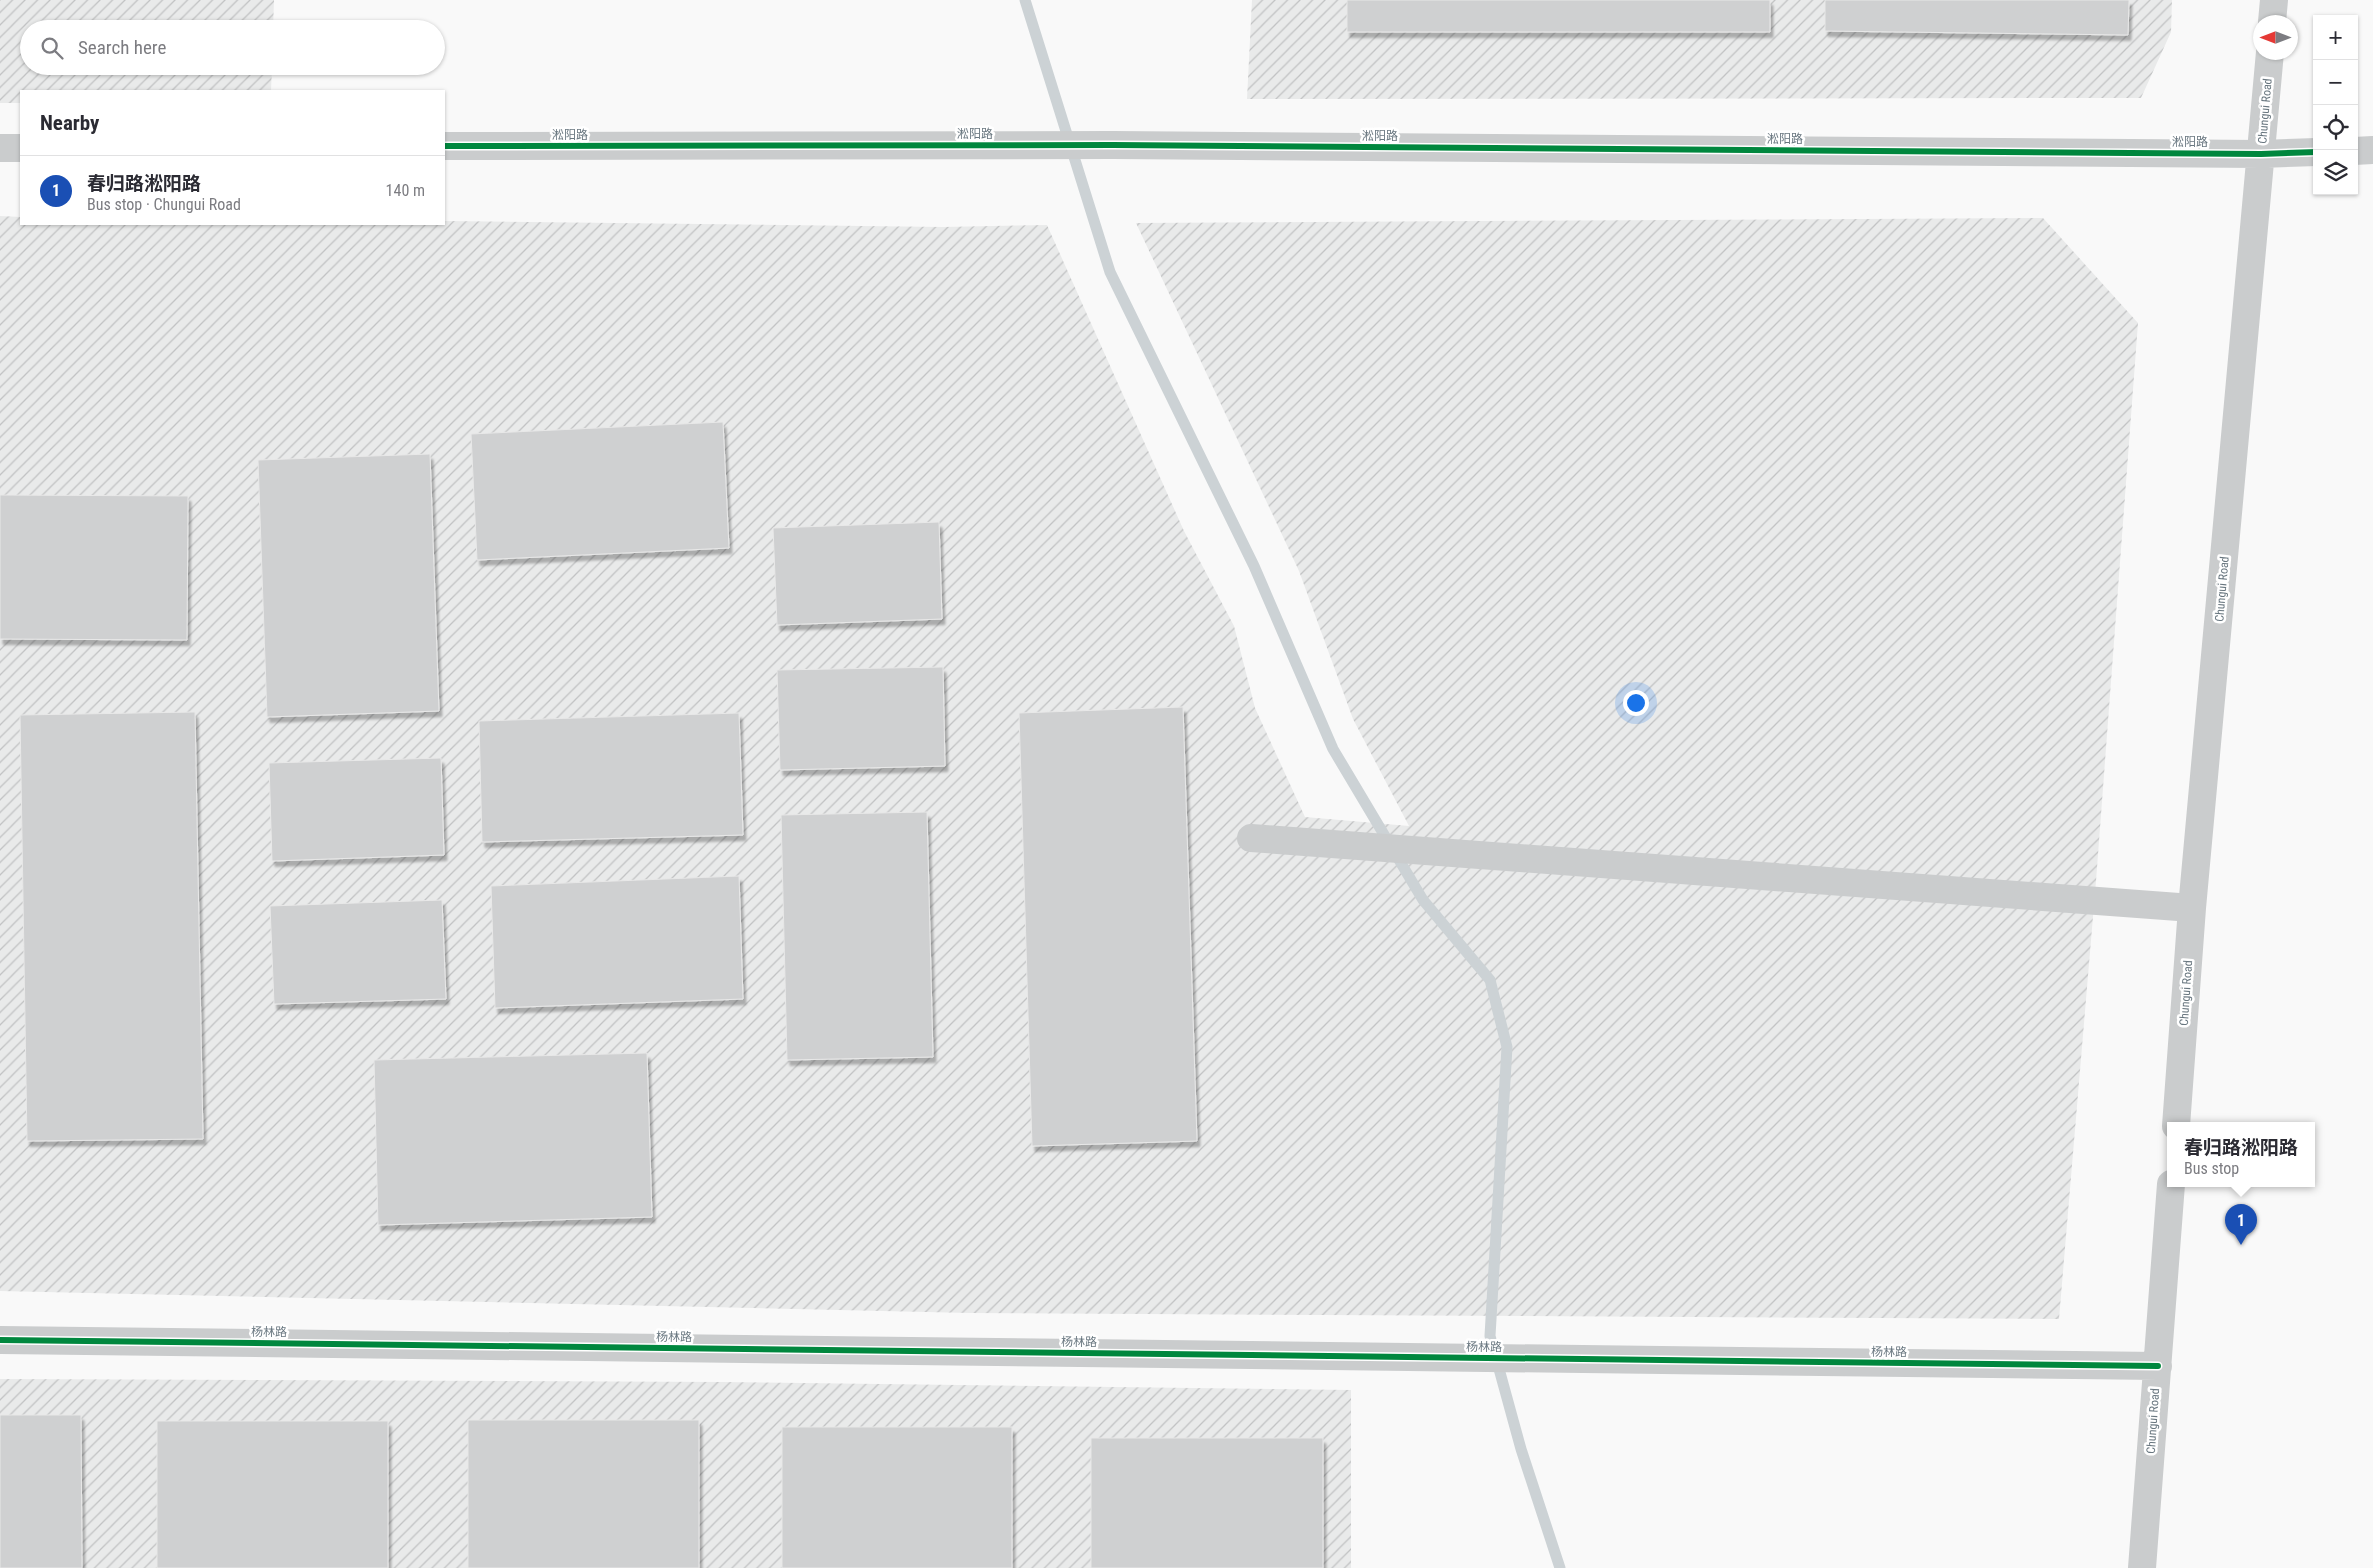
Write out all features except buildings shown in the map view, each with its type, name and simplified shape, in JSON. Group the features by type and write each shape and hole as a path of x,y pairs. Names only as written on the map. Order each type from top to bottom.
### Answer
{"street":[{"path":"2273,15 2274,0"},
{"name":"Chungui Road","path":"2176,1122 2192,908 2269,60"},
{"name":"淞阳路","path":"445,146 1113,145 2261,154 2313,152"},
{"path":"0,148 20,148"},
{"path":"2358,150 2373,150"},
{"path":"1251,838 2192,908"},
{"name":"Chungui Road","path":"2142,1568 2171,1187"},
{"name":"杨林路","path":"0,1340 2158,1366"}],"shaded area":[{"path":"0,0 274,0 273,20 20,20 20,75 272,75 271,90 20,90 20,103 0,103"},
{"path":"1252,0 2172,0 2171,32 2141,98 1247,99"},
{"path":"0,216 20,217 20,225 445,225 445,221 943,227 1047,225 1184,531 1234,626 1255,708 1305,817 1409,826 1353,719 1299,571 1136,223 2043,218 2138,323 2096,881 2059,1319 970,1313 0,1291"},
{"path":"0,1379 722,1382 1351,1390 1351,1568 0,1568"}],"waterway":[{"path":"1025,0 1110,272 1254,566 1333,749 1423,900 1490,980 1507,1047 1490,1336 1521,1449 1560,1568"}],"cycle path":[{"path":"445,146 1113,145 2261,154 2313,152"},
{"path":"0,1340 2158,1366"}],"place":[{"name":"春归路淞阳路","path":"2241,1245"}]}
